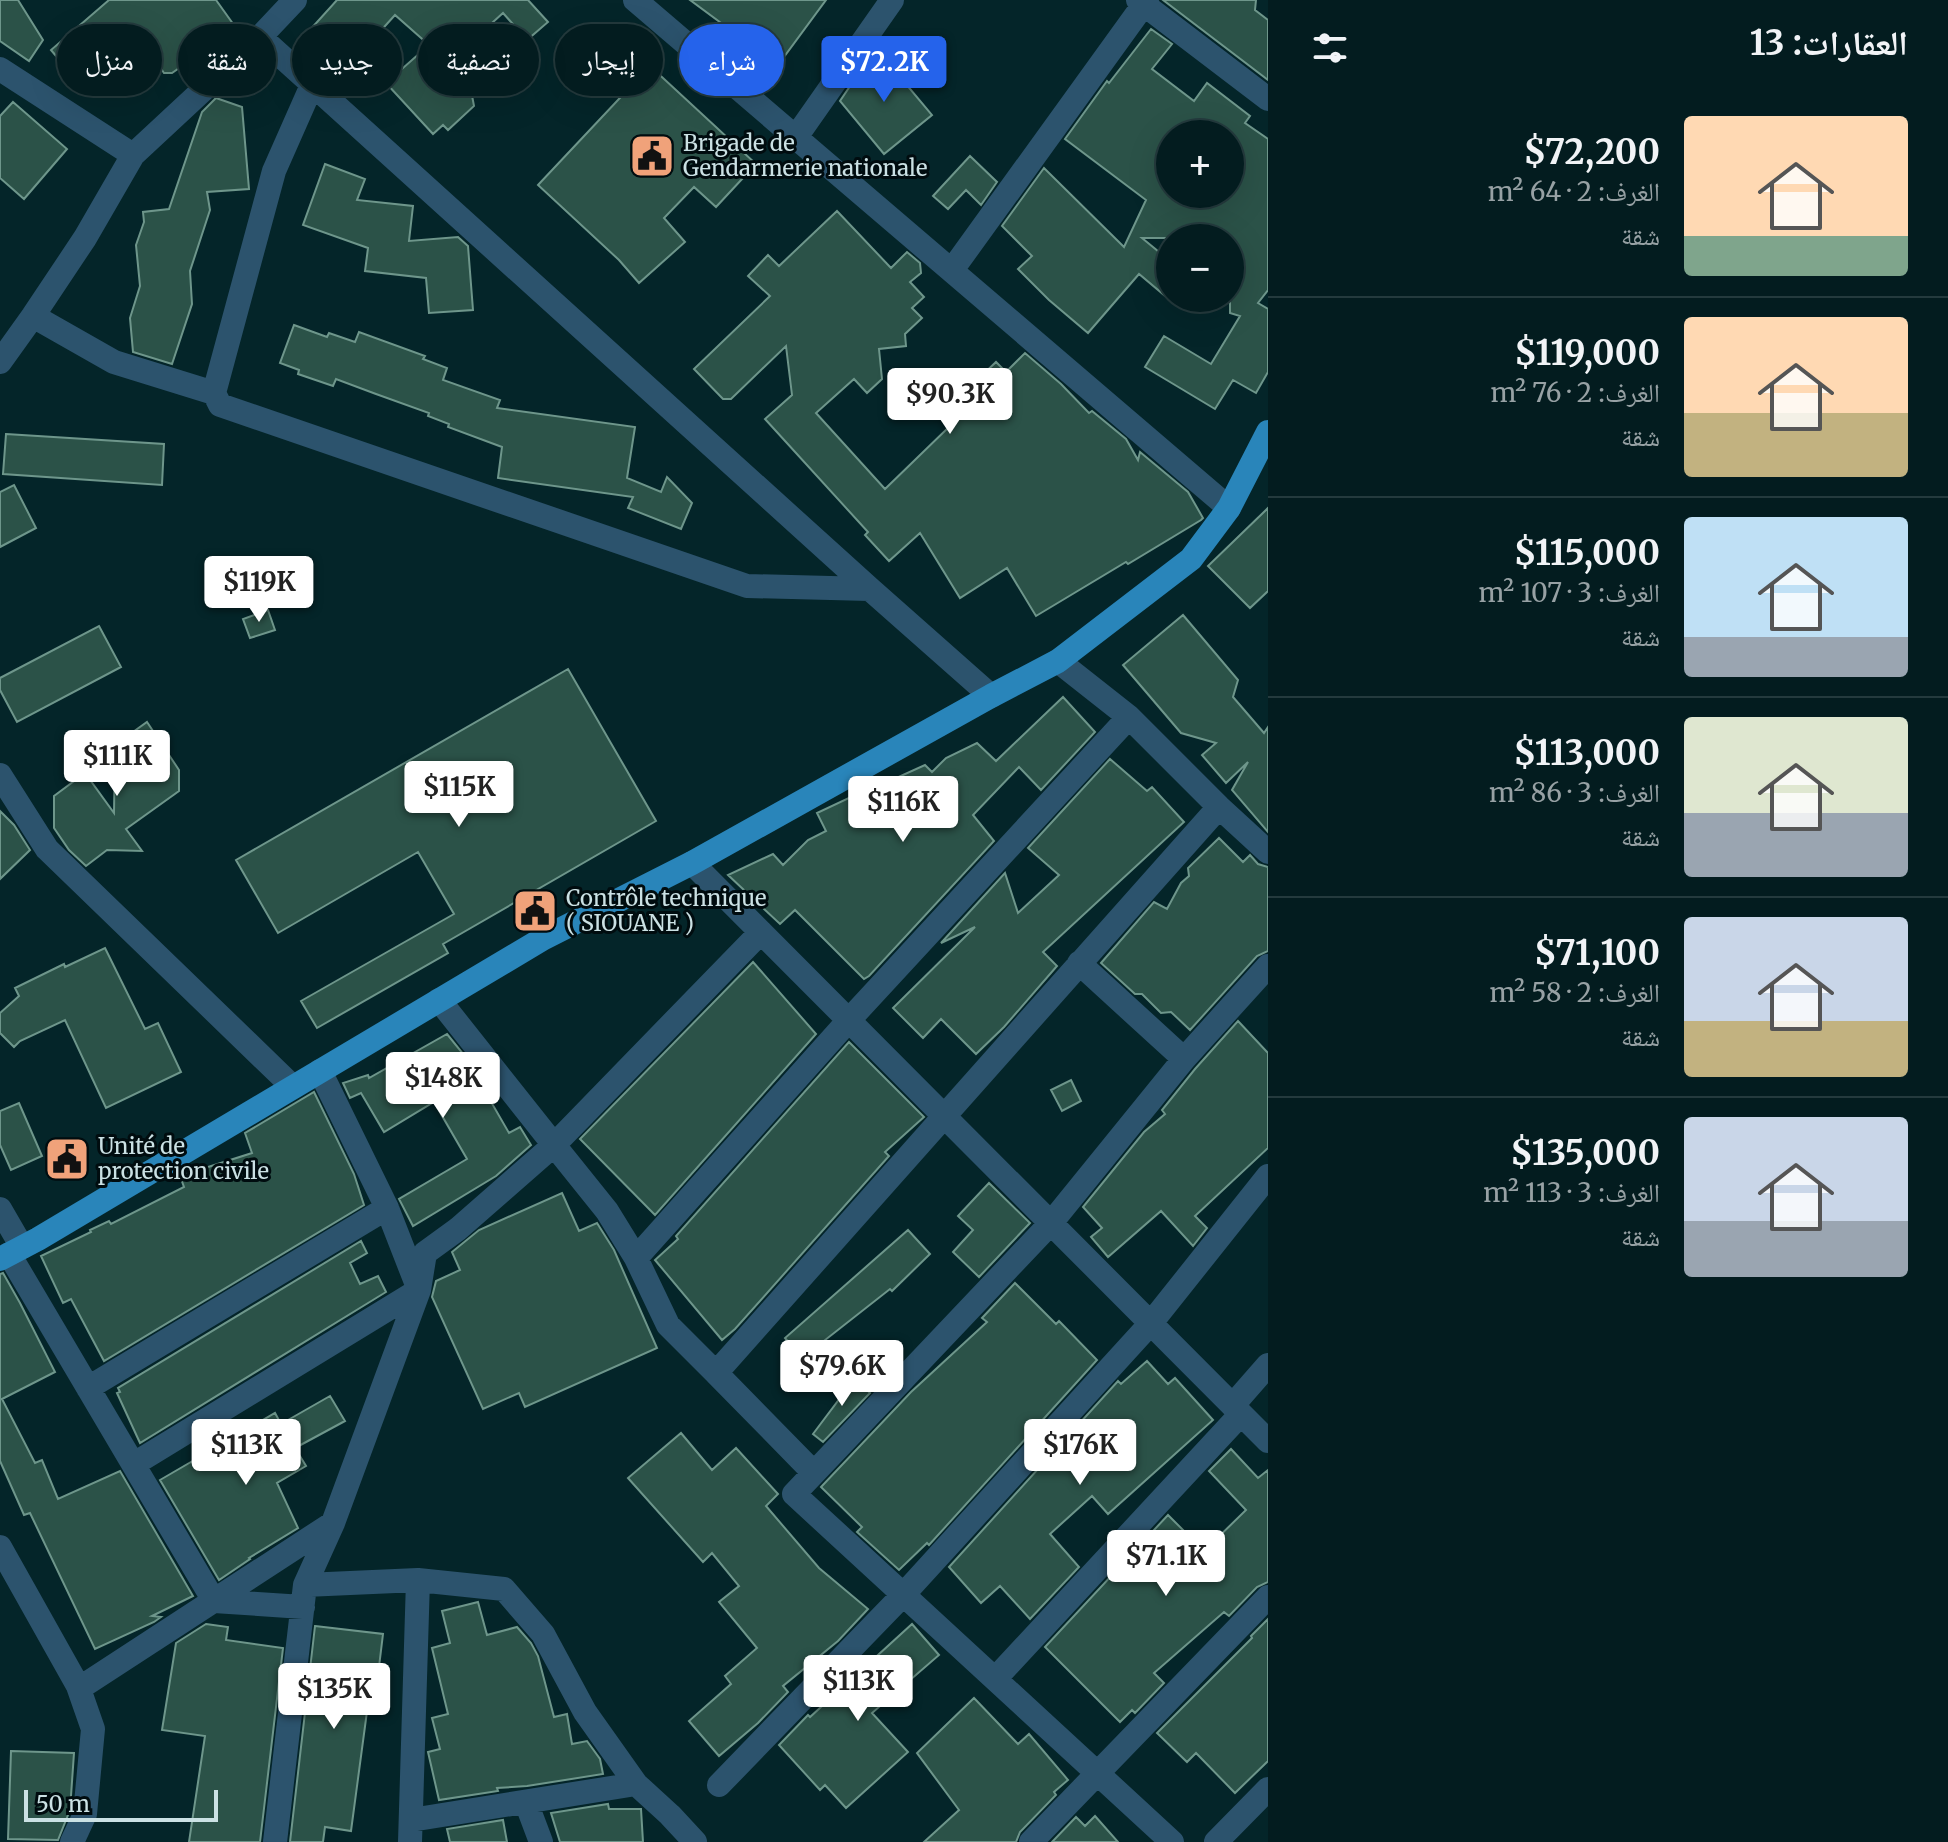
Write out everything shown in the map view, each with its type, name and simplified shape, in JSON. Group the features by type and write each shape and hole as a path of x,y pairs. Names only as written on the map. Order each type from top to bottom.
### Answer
{"main road":[{"path":"10,1253 544,938 692,863 1058,661 1191,559 1229,508 1268,432"}],"street":[{"path":"272,24 295,0"},
{"path":"635,0 1229,508"},
{"path":"796,137 892,0"},
{"path":"952,270 1143,1 1268,99"},
{"path":"276,52 292,67"},
{"path":"7,79 133,155"},
{"path":"0,362 85,238 133,155 196,96"},
{"path":"307,96 274,171 214,393 220,405 747,586 870,589"},
{"path":"324,96 991,696"},
{"path":"33,316 114,362 214,393"},
{"path":"1058,661 1129,717 1268,852"},
{"path":"636,1258 849,1020 1129,717"},
{"path":"0,775 47,849 293,1087"},
{"path":"716,1373 1219,807"},
{"path":"692,863 1268,1441"},
{"path":"275,1842 304,1596 419,1290 425,1253 458,1229 554,1145 761,932"},
{"path":"1079,963 1184,1059"},
{"path":"1172,1842 794,1494 1051,1223 1184,1059 1268,966"},
{"path":"439,1000 607,1211 636,1258 668,1325 814,1473"},
{"path":"320,1071 387,1208 419,1290"},
{"path":"719,1785 903,1595 1151,1323 1268,1176"},
{"path":"88,1388 387,1208"},
{"path":"0,1209 10,1253 214,1601"},
{"path":"134,1464 419,1290"},
{"path":"995,1679 1237,1410 1268,1365"},
{"path":"78,1686 89,1682 333,1523"},
{"path":"0,1547 78,1686 93,1729 85,1814 72,1842"},
{"path":"214,1601 304,1596 418,1580 504,1589 543,1634 585,1712 636,1784 695,1842"},
{"path":"418,1580 411,1831 526,1802 636,1784"},
{"path":"1031,1842 1268,1597"},
{"path":"1216,1842 1268,1789"},
{"path":"526,1802 541,1842"},
{"path":"670,1815 679,1842"}],"building":[{"path":"0,0 18,0 43,40 29,61 0,41"},
{"path":"109,0 216,0 233,24 178,24 178,69 164,73 162,24 81,24"},
{"path":"337,0 528,0 548,22 539,30 539,24 513,24 503,13 491,24 418,24 418,35 395,15 387,24 315,24"},
{"path":"690,0 826,0 784,57 784,24 722,24"},
{"path":"1163,0 1256,0 1255,10 1268,20 1268,80"},
{"path":"1151,29 1172,44 1152,69 1194,101 1207,83 1250,116 1245,123 1268,139 1268,290 1258,303 1268,309 1268,372 1256,393 1233,380 1215,409 1145,367 1164,336 1211,364 1240,316 1230,312 1244,312 1244,224 1156,224 1156,238 1142,238 1156,250 1156,288 1139,274 1088,333 1018,269 1032,256 1002,226 1044,168 1124,247 1146,200 1065,139 1107,81 1109,83"},
{"path":"880,53 932,115 884,154 840,101 863,67"},
{"path":"418,55 418,96 472,96 474,106 448,130 443,125 433,134 398,96 402,96 402,69"},
{"path":"663,78 756,164 716,207 694,187 664,218 685,242 639,283 619,260 538,185 622,96 663,96"},
{"path":"216,98 242,107 249,189 207,192 210,210 190,271 192,304 172,364 133,352 130,318 140,286 136,245 144,222 143,212 169,209 202,112"},
{"path":"13,102 67,149 24,199 0,178 0,116"},
{"path":"970,156 997,182 981,205 966,190 948,209 933,196"},
{"path":"325,164 365,179 357,200 413,206 409,241 458,237 468,246 473,310 429,313 426,278 365,271 368,248 303,225"},
{"path":"837,211 891,268 907,252 920,263 921,273 910,282 924,297 912,308 922,318 905,334 906,346 879,349 882,379 867,393 854,379 816,413 885,489 985,392 975,382 996,362 1006,372 1025,353 1089,413 1092,411 1126,439 1138,460 1140,452 1188,492 1203,518 1036,616 1007,568 960,598 920,533 889,561 865,535 868,532 765,419 792,395 786,346 731,399 723,399 694,369 770,296 748,276 768,255 779,266"},
{"path":"294,325 327,337 329,333 355,342 359,332 425,356 423,359 447,368 443,380 500,400 497,408 635,427 627,478 661,492 667,477 692,503 681,529 628,508 633,497 498,478 502,447 448,427 449,424 428,416 429,413 336,379 333,386 298,374 299,370 280,363"},
{"path":"6,434 164,444 162,485 3,474"},
{"path":"14,485 36,528 0,547 0,492"},
{"path":"1268,508 1268,591 1250,608 1208,566"},
{"path":"268,610 275,630 250,638 243,619"},
{"path":"1183,615 1238,680 1233,697 1264,733 1268,727 1268,832 1232,790 1248,762 1226,783 1202,755 1216,743 1181,733 1123,665"},
{"path":"99,626 121,667 17,722 0,690 0,678"},
{"path":"568,669 656,821 443,944 448,953 317,1028 301,1001 454,914 418,852 278,933 236,860"},
{"path":"1063,697 1095,732 1041,790 1019,767 973,815 994,841 864,979 795,910 780,924 728,875 773,854 783,865 808,840 826,831 817,813 870,788 925,765 932,772 946,758 977,743 996,761"},
{"path":"147,722 179,770 179,791 126,829 142,851 107,850 86,866 69,850 54,828 54,796 85,773 114,813 115,745"},
{"path":"1110,759 1147,791 1152,787 1184,822 1043,952 1057,966 976,1054 941,1019 923,1038 893,1008 975,927 941,943 1005,873 1018,913 1059,875 1028,848"},
{"path":"0,811 14,825 30,850 0,879"},
{"path":"1219,838 1243,862 1250,855 1258,864 1268,867 1268,951 1257,956 1190,1030 1171,1012 1161,1013 1142,994 1135,994 1101,963 1154,902 1167,909 1181,883 1189,876 1188,868"},
{"path":"105,948 145,1029 158,1023 181,1072 106,1108 65,1020 20,1041 14,1047 0,1033 0,1013 19,996 15,988"},
{"path":"753,962 816,1034 655,1215 580,1139"},
{"path":"1238,1021 1268,1053 1268,1148 1195,1216 1207,1228 1193,1246 1161,1211 1108,1257 1091,1237 1102,1228 1083,1207 1144,1132 1165,1114 1162,1110"},
{"path":"447,1034 464,1055 509,1133 520,1127 531,1145 496,1176 413,1226 399,1199 467,1159 434,1102 384,1132 361,1093 350,1098 343,1083 368,1075 369,1078"},
{"path":"849,1042 924,1117 885,1152 889,1156 722,1340 655,1260 678,1239 676,1236"},
{"path":"1071,1080 1081,1101 1062,1111 1051,1090"},
{"path":"314,1092 354,1174 364,1205 104,1361 71,1299 63,1303 41,1256 184,1187 180,1176 252,1153 245,1133"},
{"path":"19,1103 42,1156 11,1170 0,1145 0,1111"},
{"path":"989,1183 1030,1223 979,1277 953,1252 973,1230 958,1216"},
{"path":"562,1193 579,1231 597,1223 614,1250 657,1348 525,1407 519,1393 483,1409 432,1297 436,1281 460,1270 452,1252 479,1230"},
{"path":"908,1230 930,1254 892,1291 890,1289 820,1344 823,1347 805,1362 785,1338"},
{"path":"361,1241 367,1253 350,1263 360,1284 378,1276 386,1292 140,1443 117,1393 120,1392 118,1388"},
{"path":"3,1273 55,1372 2,1399 35,1463 42,1460 58,1499 120,1471 193,1596 152,1616 161,1617 154,1622 95,1649 30,1513 24,1515 0,1461 0,1274"},
{"path":"1015,1283 1056,1324 1059,1321 1097,1360 929,1545 927,1543 899,1570 857,1532 862,1527 821,1487 911,1392 987,1322 982,1318"},
{"path":"1147,1361 1168,1384 1175,1378 1213,1420 1108,1514 1092,1496 1050,1534 1079,1567 1030,1619 1000,1586 981,1603 949,1567 1118,1381 1121,1384"},
{"path":"853,1376 870,1393 823,1442 813,1434 840,1398 836,1394"},
{"path":"330,1396 345,1421 295,1448 306,1466 277,1483 298,1528 219,1580 160,1480 275,1413 281,1424"},
{"path":"681,1433 712,1470 736,1448 778,1494 766,1506 819,1568 868,1609 838,1641 783,1686 788,1692 719,1756 689,1721 731,1684 725,1676 757,1648 719,1602 739,1586 712,1553 703,1562 628,1478"},
{"path":"1231,1449 1258,1478 1268,1470 1268,1582 1257,1587 1229,1616 1224,1612 1154,1673 1164,1683 1135,1713 1132,1710 1120,1722 1045,1647 1168,1515 1204,1551 1246,1510 1209,1471"},
{"path":"478,1602 487,1635 517,1627 531,1643 538,1656 554,1717 567,1714 572,1744 587,1741 600,1759 603,1774 497,1788 498,1791 439,1800 428,1752 440,1749 432,1718 448,1714 432,1648 450,1643 442,1611"},
{"path":"1268,1619 1268,1761 1235,1793 1196,1753 1187,1762 1157,1733"},
{"path":"206,1624 228,1627 226,1640 283,1648 260,1842 189,1842 205,1736 162,1730 176,1643"},
{"path":"912,1624 939,1655 872,1713 908,1752 846,1808 825,1785 820,1790 779,1745 808,1715 810,1717"},
{"path":"315,1626 383,1634 378,1675 372,1674 351,1831 325,1827 323,1842 290,1842"},
{"path":"974,1698 1018,1744 1029,1734 1068,1780 1020,1832 1016,1842 924,1842 959,1810 917,1753"},
{"path":"11,1751 74,1753 70,1810 58,1840 8,1839"},
{"path":"608,1804 609,1809 641,1809 643,1842 560,1842 551,1813"},
{"path":"1095,1816 1118,1842 1052,1842 1076,1817 1085,1826"},
{"path":"503,1820 507,1842 450,1842 447,1829"}],"place":[{"name":"Brigade de Gendarmerie nationale","path":"652,156"},
{"name":"Contrôle technique ( SIOUANE )","path":"535,911"},
{"name":"Unité de protection civile","path":"67,1159"}]}
